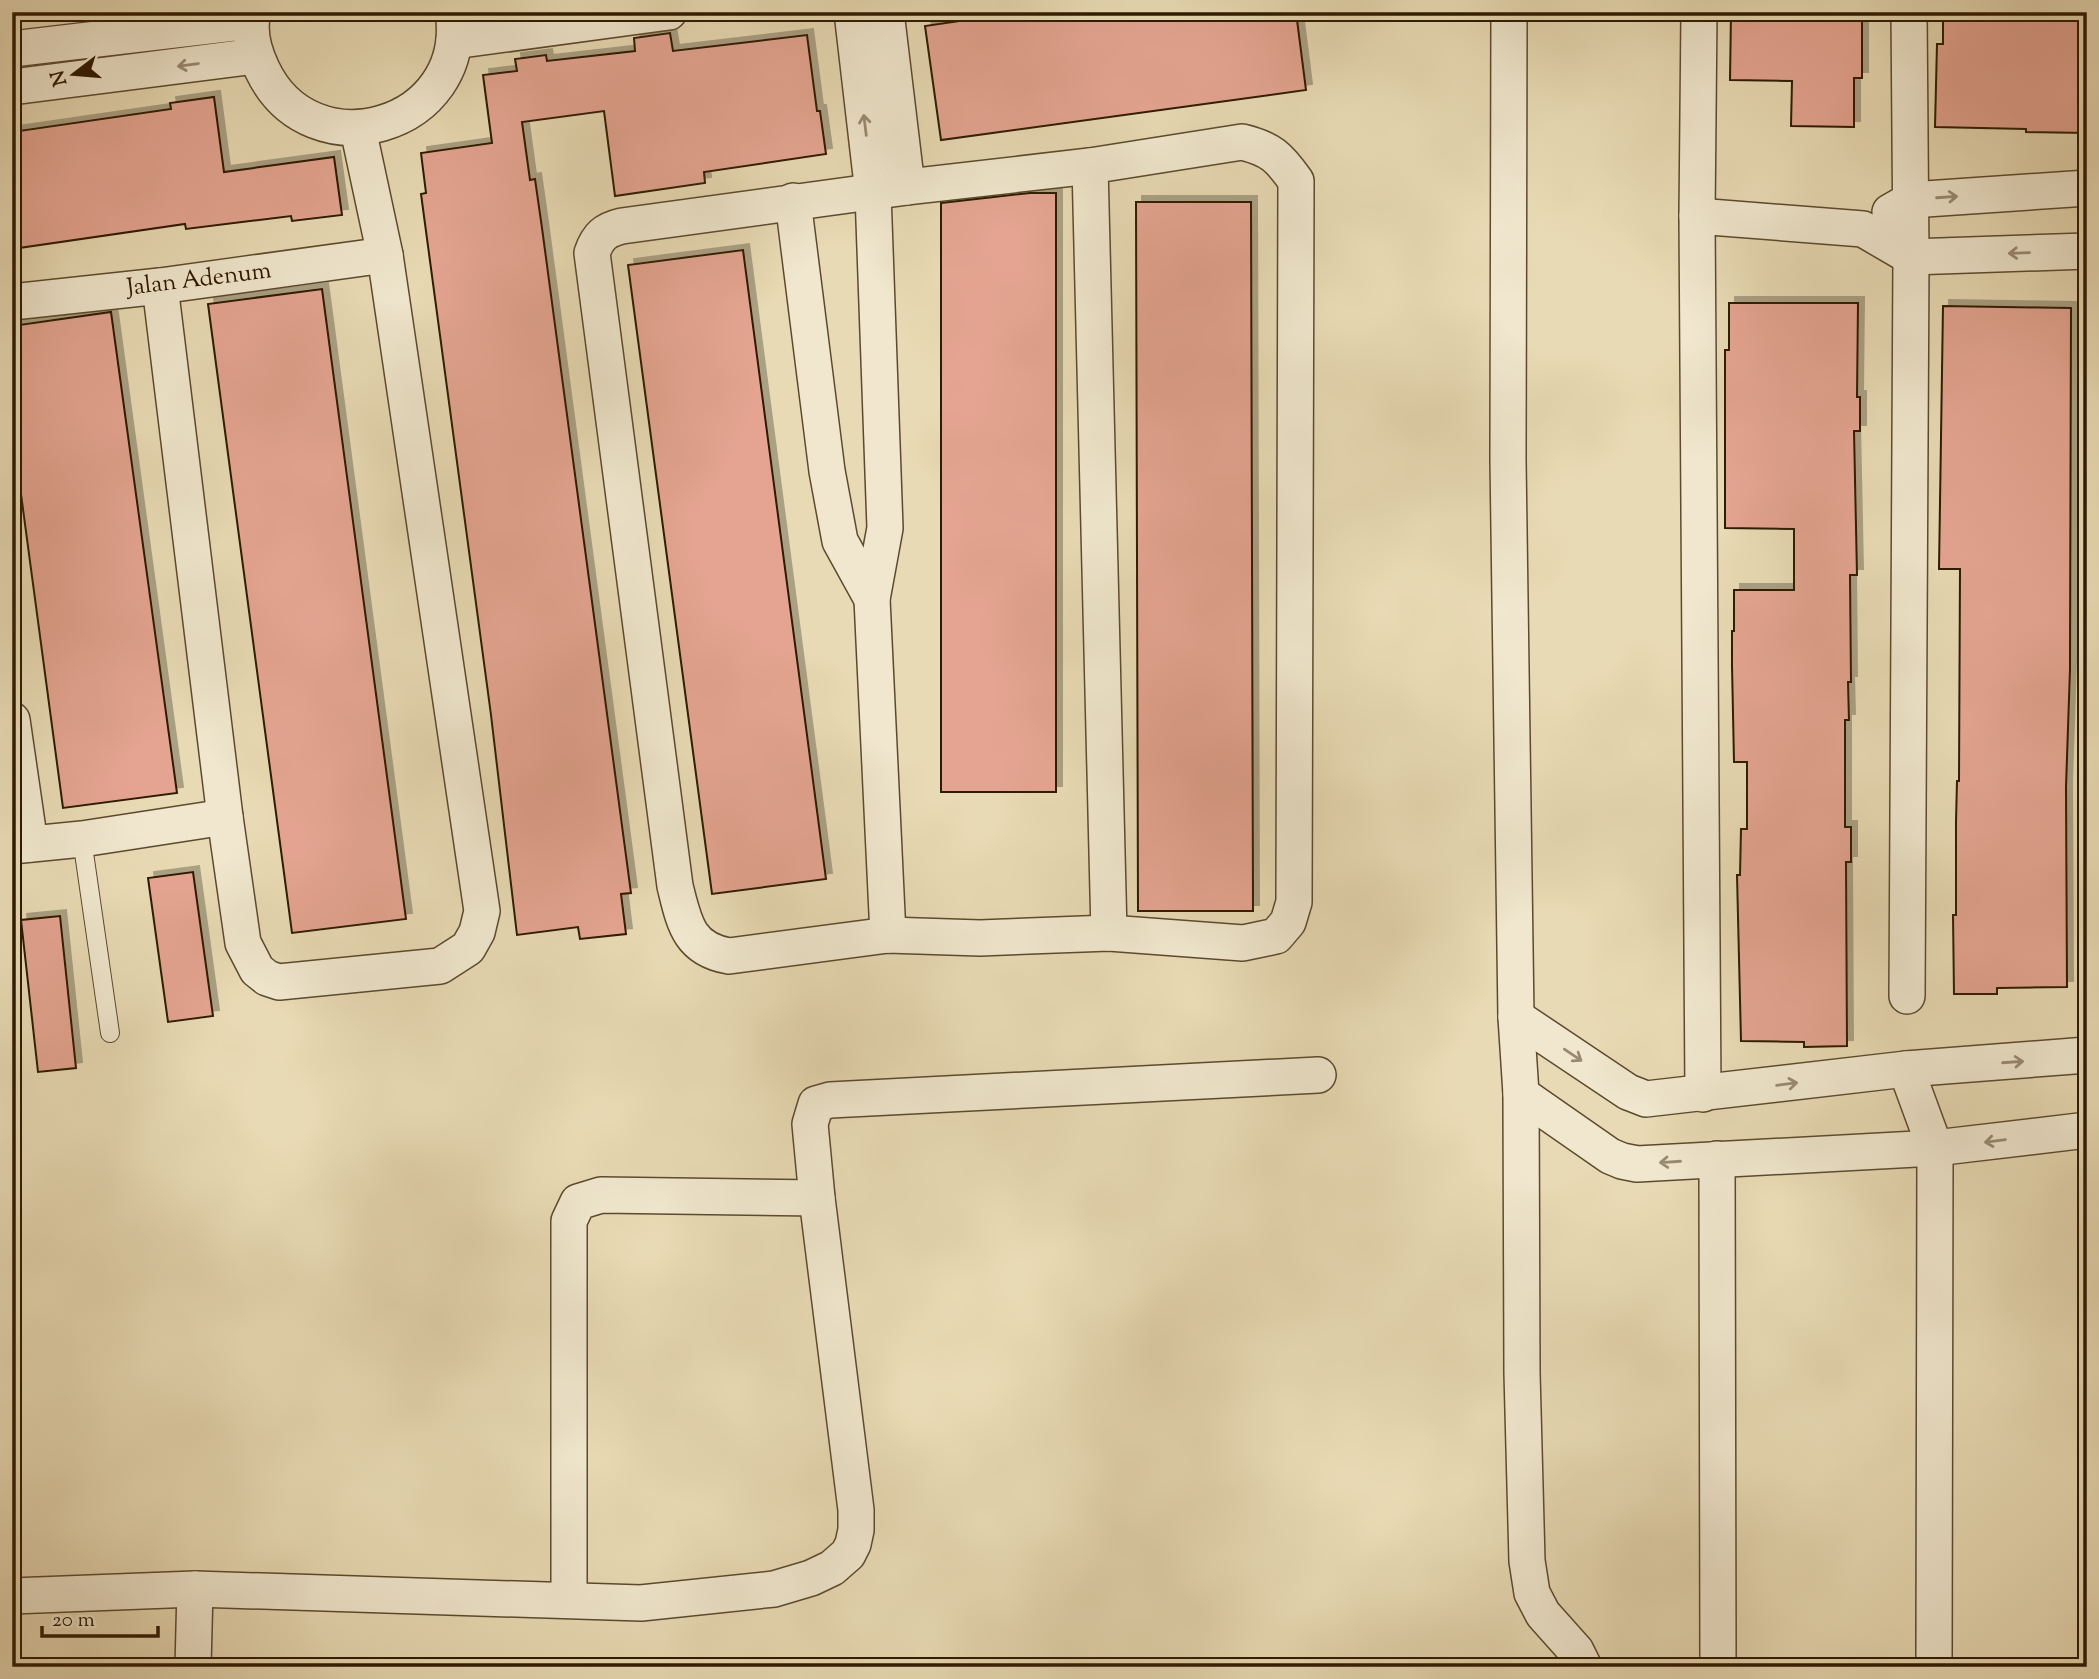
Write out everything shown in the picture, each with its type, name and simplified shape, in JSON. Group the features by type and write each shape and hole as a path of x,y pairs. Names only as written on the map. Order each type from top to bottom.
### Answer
{"street":[{"path":"12,49 252,17 255,55 269,85 292,108 322,124 358,129 392,122 422,103 444,75 453,27 669,12"},
{"path":"852,12 873,193 885,528 872,599 888,935"},
{"path":"886,12 907,187"},
{"path":"1509,12 1508,460 1527,1561 1532,1593 1543,1614 1576,1651 1584,1667"},
{"path":"1699,12 1697,216 1703,1094"},
{"path":"1907,996 1911,257 1909,12"},
{"path":"12,87 255,55"},
{"path":"160,286 243,943 257,970 267,978 279,982 440,965 468,948 477,932 482,911 385,255 358,129"},
{"path":"1242,142 1263,147 1280,159 1296,181 1294,902 1288,922 1276,936 1243,943 1109,933 980,938 888,935 729,956 704,948 690,934 675,886 592,253 597,239 607,230 793,201 873,193 1090,166 1242,142"},
{"path":"1090,166 1109,933"},
{"path":"1863,229 1911,200 2087,188"},
{"path":"793,201 827,471 840,541 872,599"},
{"path":"1697,216 1863,229 1911,257 2087,251"},
{"name":"Jalan Adenum","path":"12,302 160,286 385,255"},
{"path":"12,720 21,845 82,839 225,817"},
{"path":"1516,1017 1628,1092 1646,1099 1906,1069 2087,1055"},
{"path":"1906,1069 1935,1149 1934,1667"},
{"path":"12,1596 195,1589 641,1603 774,1589 811,1578 832,1568 848,1553 853,1544 856,1510 817,1198 810,1124 816,1104 830,1100 1318,1075"},
{"path":"1521,1094 1610,1156 1637,1164 1935,1149 2087,1130"},
{"path":"1717,1159 1718,1667"},
{"path":"569,1600 569,1221 578,1202 601,1195 817,1198"},
{"path":"193,1667 195,1589"}],"lane":[{"path":"82,839 110,1033"}],"building":[{"path":"1021,12 1296,12 1306,90 941,140 925,26"},
{"path":"1731,12 1862,12 1862,78 1854,78 1854,127 1791,126 1792,81 1730,80"},
{"path":"1943,12 2087,12 2087,133 1935,127 1937,44 1943,44"},
{"path":"670,33 673,51 807,35 817,111 820,111 826,154 704,172 705,183 615,196 604,111 522,122 530,180 535,179 542,228 631,893 621,894 626,934 580,939 578,927 517,935 491,715 421,194 426,193 421,153 492,143 483,75 517,71 515,59 546,55 547,61 635,51 634,38"},
{"path":"214,97 224,172 334,157 342,215 292,221 291,216 186,229 185,224 12,249 12,132 171,109 170,103"},
{"path":"1030,193 1056,193 1056,792 941,792 941,203"},
{"path":"1136,202 1251,202 1253,911 1138,911"},
{"path":"743,250 826,879 712,894 628,265"},
{"path":"322,289 406,919 292,933 208,304"},
{"path":"1729,303 1858,303 1857,397 1860,397 1860,431 1854,431 1857,575 1850,575 1851,682 1848,682 1849,720 1845,720 1845,827 1851,827 1851,862 1846,862 1847,1046 1804,1047 1804,1042 1741,1041 1737,875 1740,875 1741,829 1747,829 1747,762 1734,762 1734,590 1794,590 1794,529 1725,528 1725,350 1729,350"},
{"path":"1943,306 2071,308 2070,669 2066,787 2067,987 1997,988 1997,994 1954,994 1953,915 1956,915 1959,781 1960,569 1939,569"},
{"path":"111,312 177,793 63,808 12,427 12,326"},
{"path":"193,872 213,1016 168,1022 148,878"},
{"path":"60,916 76,1068 38,1072 21,920"}]}
